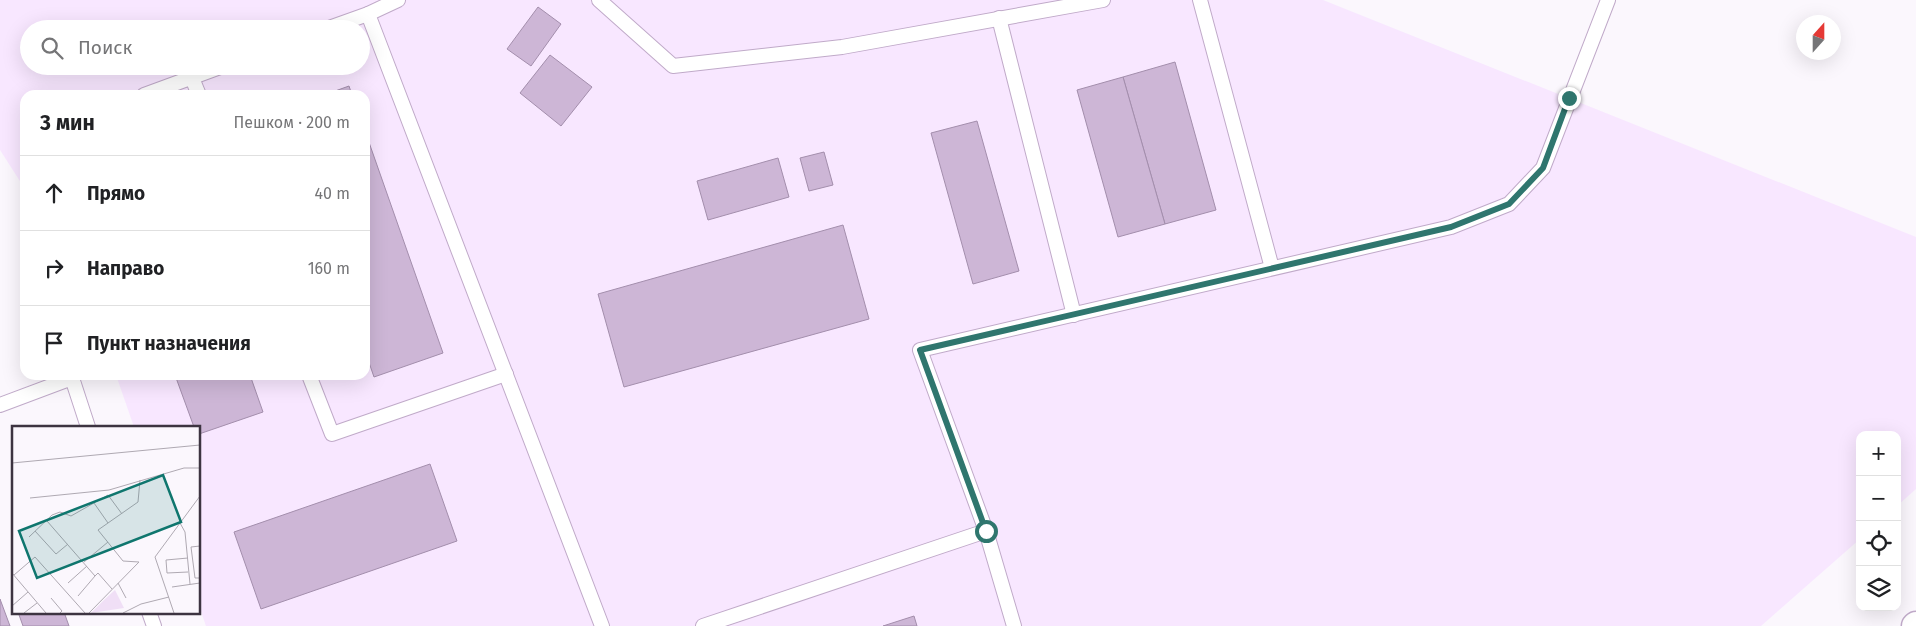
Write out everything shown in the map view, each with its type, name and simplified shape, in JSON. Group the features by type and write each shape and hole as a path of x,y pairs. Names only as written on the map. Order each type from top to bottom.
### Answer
{"lane":[{"path":"351,20 398,0"},
{"path":"599,0 674,66 842,47 1103,0"},
{"path":"1200,0 1272,268"},
{"path":"1014,626 986,531 920,350 1451,227 1509,204 1543,168 1608,0"},
{"path":"368,14 602,626"},
{"path":"999,18 1074,315"},
{"path":"158,90 200,75"},
{"path":"192,78 197,90"},
{"path":"311,380 332,434 506,374"},
{"path":"0,405 67,380"},
{"path":"73,380 88,426"},
{"path":"703,626 986,531"}],"shaded area":[{"path":"0,0 1323,0 1916,237 1916,489 1901,502 1901,431 1856,431 1856,543 1761,626 206,626 200,609 200,426 134,426 118,380 370,380 370,90 20,90 20,181 0,150"}],"building":[{"path":"538,7 561,24 531,66 507,49"},
{"path":"550,55 592,87 561,126 520,93"},
{"path":"1175,62 1216,210 1165,224 1123,77"},
{"path":"1123,77 1165,224 1118,237 1077,90"},
{"path":"349,86 350,90 338,90"},
{"path":"977,121 1019,271 973,284 931,133"},
{"path":"370,145 443,353 374,377 370,365"},
{"path":"824,152 833,185 809,191 800,158"},
{"path":"778,158 789,197 708,220 697,181"},
{"path":"843,225 869,319 624,387 598,294"},
{"path":"177,380 252,380 263,412 200,434 200,426 194,426"},
{"path":"430,464 457,541 261,609 234,532"},
{"path":"0,599 10,626 0,626"},
{"path":"19,614 65,614 69,626 23,626"},
{"path":"914,616 917,626 883,626"}],"route":[{"path":"986,531 920,350 1451,227 1509,204 1543,168 1569,98"}]}
